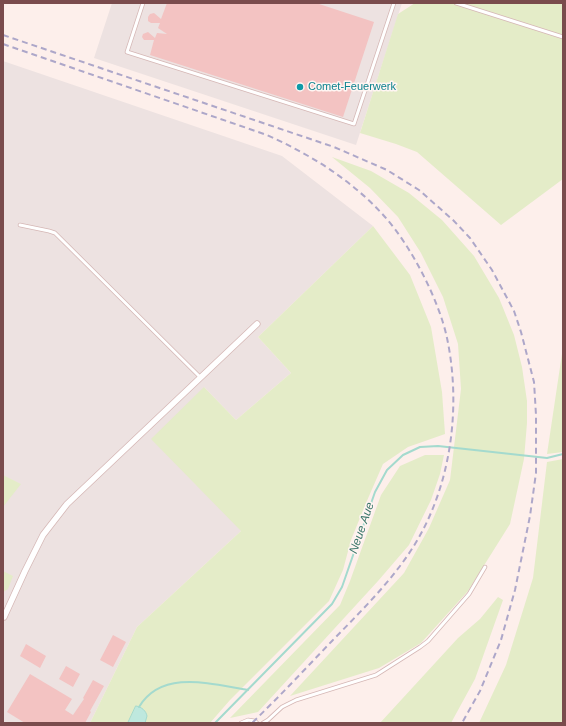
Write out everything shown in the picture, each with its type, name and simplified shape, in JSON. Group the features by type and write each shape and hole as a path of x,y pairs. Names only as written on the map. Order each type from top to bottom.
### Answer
{"street":[{"path":"3,618 43,535 67,504 257,324"}],"lane":[{"path":"142,3 127,52 354,124 394,3"},
{"path":"456,3 563,37"},
{"path":"20,225 55,233 200,377"},
{"path":"263,723 282,707 296,700 376,675 420,647 428,641 469,594 485,568"},
{"path":"241,723 248,720 255,721 257,723"}],"shaded area":[{"name":"Comet-Feuerwerk","path":"112,3 402,3 356,145 94,58"},
{"path":"3,61 282,156 373,226 258,337 291,373 236,420 204,387 241,531 137,627 90,723 3,723"}],"green space":[{"path":"415,3 563,3 563,179 501,225 417,152 360,133 398,14"},
{"path":"332,157 371,171 409,193 442,220 474,256 499,298 514,335 522,367 527,401 527,423 524,459 510,524 468,591 421,643 379,668 290,696 404,573 429,528 450,480 461,389 458,344 443,297 421,253 398,217 370,188"},
{"path":"373,226 410,275 431,327 442,392 445,434 408,447 383,464 351,540 343,570 329,601 230,700 210,723 90,723 137,627 241,531 151,439 204,387 236,420 291,373 258,337"},
{"path":"563,347 563,452 547,454"},
{"path":"425,455 444,455 440,474 431,500 409,545 258,712 230,718 340,605 381,495 400,466"},
{"path":"563,459 563,723 479,723 506,665 533,578 547,462"},
{"path":"3,475 21,484 3,507"},
{"path":"3,571 13,576 8,589 3,592"},
{"path":"498,597 503,600 475,679 451,723 380,723 458,638 480,619"}],"water":[{"path":"136,706 142,708 146,712 147,716 145,723 128,723"}],"building":[{"name":"Comet-Feuerwerk","path":"167,3 316,3 374,22 343,117 150,55 154,40 144,40 142,37 143,34 148,32 155,38 157,33 167,34 158,28 160,23 151,23 148,21 148,17 150,14 154,13 161,19"},
{"path":"113,635 126,642 113,667 100,660"},
{"path":"26,644 46,656 40,668 20,656"},
{"path":"66,666 80,674 73,687 59,679"},
{"path":"30,674 72,699 65,710 73,715 84,699 83,698 93,680 104,686 85,723 25,723 7,712"}],"waterway":[{"name":"Neue Aue","path":"215,723 332,604 342,587 375,492 387,470 403,455 420,447 438,446 547,458 563,454"},
{"path":"139,707 149,695 161,687 174,683 203,683 248,690"}],"railway":[{"path":"3,35 334,147 387,170 419,190 453,220 470,238 492,270 514,311 534,382 536,415 536,473 530,516 515,590 501,640 480,691 462,723"},
{"path":"3,44 267,135 315,160 359,191 385,217 405,243 414,258 438,307 447,338 451,363 453,415 446,467 430,516 418,539 389,580 252,723"}],"place":[{"name":"Comet-Feuerwerk","path":"300,87"}]}
